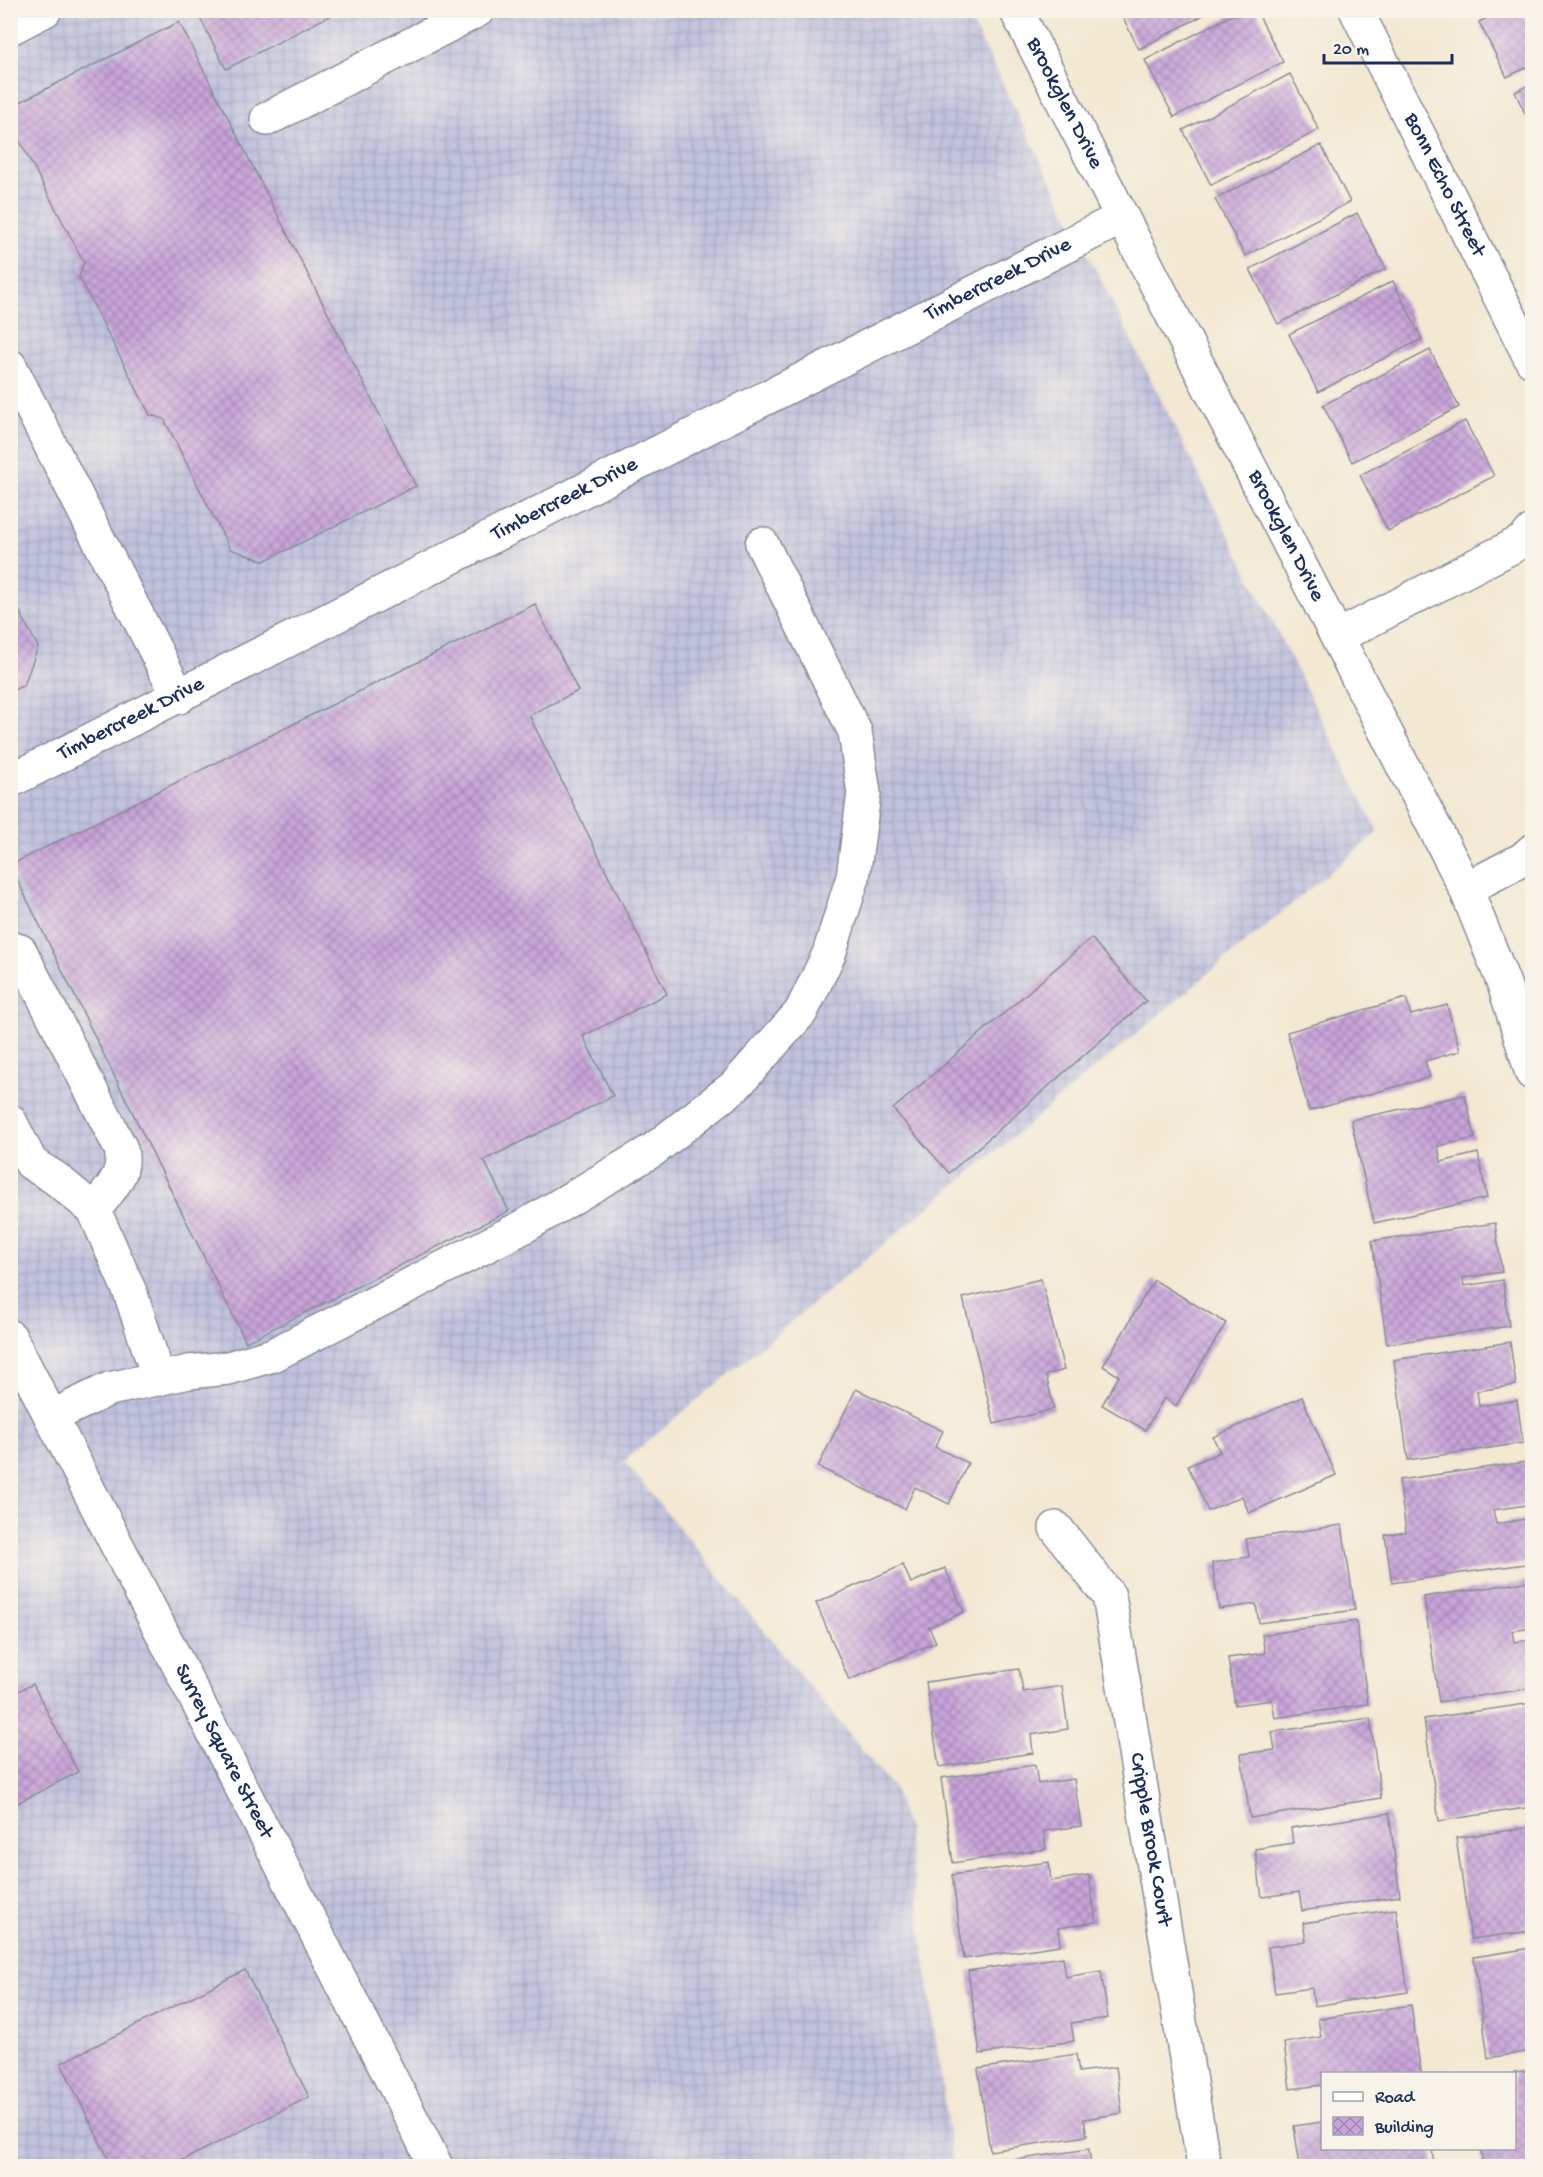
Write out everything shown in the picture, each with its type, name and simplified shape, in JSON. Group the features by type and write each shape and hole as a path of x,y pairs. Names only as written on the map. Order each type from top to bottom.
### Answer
{"street":[{"path":"10,28 45,10"},
{"path":"267,119 478,10"},
{"name":"Brookglen Drive","path":"1016,10 1120,218 1339,636 1466,889 1504,984 1533,1072"},
{"name":"Bonn Echo Street","path":"1356,10 1533,361"},
{"name":"Timbercreek Drive","path":"10,781 1120,218"},
{"path":"10,366 179,697"},
{"path":"1339,636 1523,541 1533,531"},
{"path":"51,1417 109,1389 228,1368 273,1355 523,1227 653,1150 735,1086 801,1012 829,954 853,877 864,793 855,732 762,544"},
{"path":"1466,889 1533,851"},
{"path":"10,948 20,951 121,1149 124,1163 115,1182 94,1210"},
{"path":"10,1121 31,1163 94,1210 130,1292 159,1379"},
{"name":"Surrey Square Street","path":"10,1337 436,2166"},
{"name":"Cripple Brook Court","path":"1056,1528 1109,1596 1204,2166"}],"shaded area":[{"path":"11,11 966,11 1378,832 624,1461 895,1790 907,1829 953,2166 11,2166"}],"building":[{"path":"196,10 341,10 226,69"},
{"path":"1119,10 1213,10 1139,49"},
{"path":"1242,10 1256,10 1283,62 1174,117 1145,60"},
{"path":"1502,10 1532,10 1532,65 1507,77 1479,22"},
{"path":"179,22 416,486 264,561 230,549 164,419 150,415 79,277 84,262 10,123 10,107"},
{"path":"1290,74 1319,130 1211,185 1183,130"},
{"path":"1532,83 1532,128 1515,92"},
{"path":"1321,145 1350,202 1245,256 1215,199"},
{"path":"1357,213 1386,269 1278,324 1250,269"},
{"path":"1393,281 1422,339 1318,392 1289,334"},
{"path":"1430,350 1459,407 1352,462 1323,405"},
{"path":"1465,421 1494,476 1388,531 1360,475"},
{"path":"10,593 38,647 24,685 10,692"},
{"path":"535,604 578,691 529,715 667,994 583,1036 613,1096 484,1160 509,1211 246,1342 10,865"},
{"path":"1091,938 1146,1001 949,1173 893,1109"},
{"path":"1406,998 1411,1015 1447,1005 1460,1051 1425,1061 1430,1077 1309,1111 1287,1032"},
{"path":"1465,1095 1475,1138 1438,1146 1441,1162 1478,1153 1487,1198 1374,1223 1351,1120"},
{"path":"1495,1223 1502,1272 1463,1278 1464,1286 1503,1280 1509,1326 1387,1344 1372,1241"},
{"path":"1041,1279 1064,1370 1046,1375 1054,1409 994,1424 963,1298"},
{"path":"1154,1280 1226,1323 1176,1406 1164,1398 1145,1430 1102,1405 1119,1376 1103,1366"},
{"path":"1510,1342 1516,1385 1477,1391 1479,1406 1517,1400 1523,1443 1408,1460 1394,1360"},
{"path":"856,1389 943,1431 935,1447 968,1463 949,1504 915,1487 905,1509 818,1467"},
{"path":"1302,1397 1336,1475 1249,1513 1242,1496 1208,1511 1188,1466 1220,1452 1213,1437"},
{"path":"1526,1462 1532,1504 1493,1510 1496,1524 1532,1518 1532,1563 1392,1583 1385,1535 1406,1532 1399,1480"},
{"path":"1342,1525 1355,1610 1259,1623 1256,1604 1219,1609 1212,1563 1249,1557 1246,1539"},
{"path":"903,1565 911,1583 945,1568 964,1612 929,1627 936,1642 849,1680 816,1603"},
{"path":"1532,1581 1532,1628 1512,1631 1514,1642 1532,1640 1532,1688 1439,1702 1424,1597"},
{"path":"1356,1621 1368,1704 1275,1718 1272,1700 1235,1705 1228,1658 1265,1653 1262,1635"},
{"path":"1019,1669 1023,1692 1062,1686 1068,1729 1031,1735 1033,1753 939,1767 926,1682"},
{"path":"33,1684 78,1772 10,1807 10,1695"},
{"path":"1532,1703 1532,1748 1526,1748 1529,1763 1532,1763 1532,1807 1439,1821 1424,1719"},
{"path":"1370,1718 1381,1798 1250,1818 1241,1754 1275,1750 1272,1732"},
{"path":"1035,1765 1038,1784 1074,1779 1081,1826 1044,1831 1046,1849 953,1863 941,1778"},
{"path":"1389,1813 1400,1896 1302,1911 1299,1892 1262,1897 1255,1849 1293,1843 1291,1828"},
{"path":"1532,1827 1532,1931 1471,1939 1456,1838"},
{"path":"1049,1862 1051,1881 1089,1875 1096,1922 1058,1928 1060,1945 964,1959 952,1875"},
{"path":"1396,1909 1408,1992 1314,2006 1312,1988 1275,1993 1268,1947 1306,1941 1303,1923"},
{"path":"1532,1948 1532,2051 1488,2058 1474,1957"},
{"path":"1063,1957 1066,1977 1101,1971 1108,2018 1071,2023 1074,2041 980,2054 968,1971"},
{"path":"245,1970 309,2097 171,2166 112,2166 61,2063"},
{"path":"1411,2005 1421,2072 1321,2072 1321,2085 1290,2089 1284,2043 1321,2037 1318,2019"},
{"path":"1076,2054 1079,2072 1116,2067 1122,2113 1084,2119 1087,2136 990,2151 978,2069"},
{"path":"1532,2070 1532,2166 1483,2166 1480,2150 1516,2150 1516,2072 1514,2072"},
{"path":"1321,2122 1321,2150 1432,2150 1434,2166 1300,2166 1294,2126"},
{"path":"1089,2149 1091,2166 994,2166 994,2163"}]}
